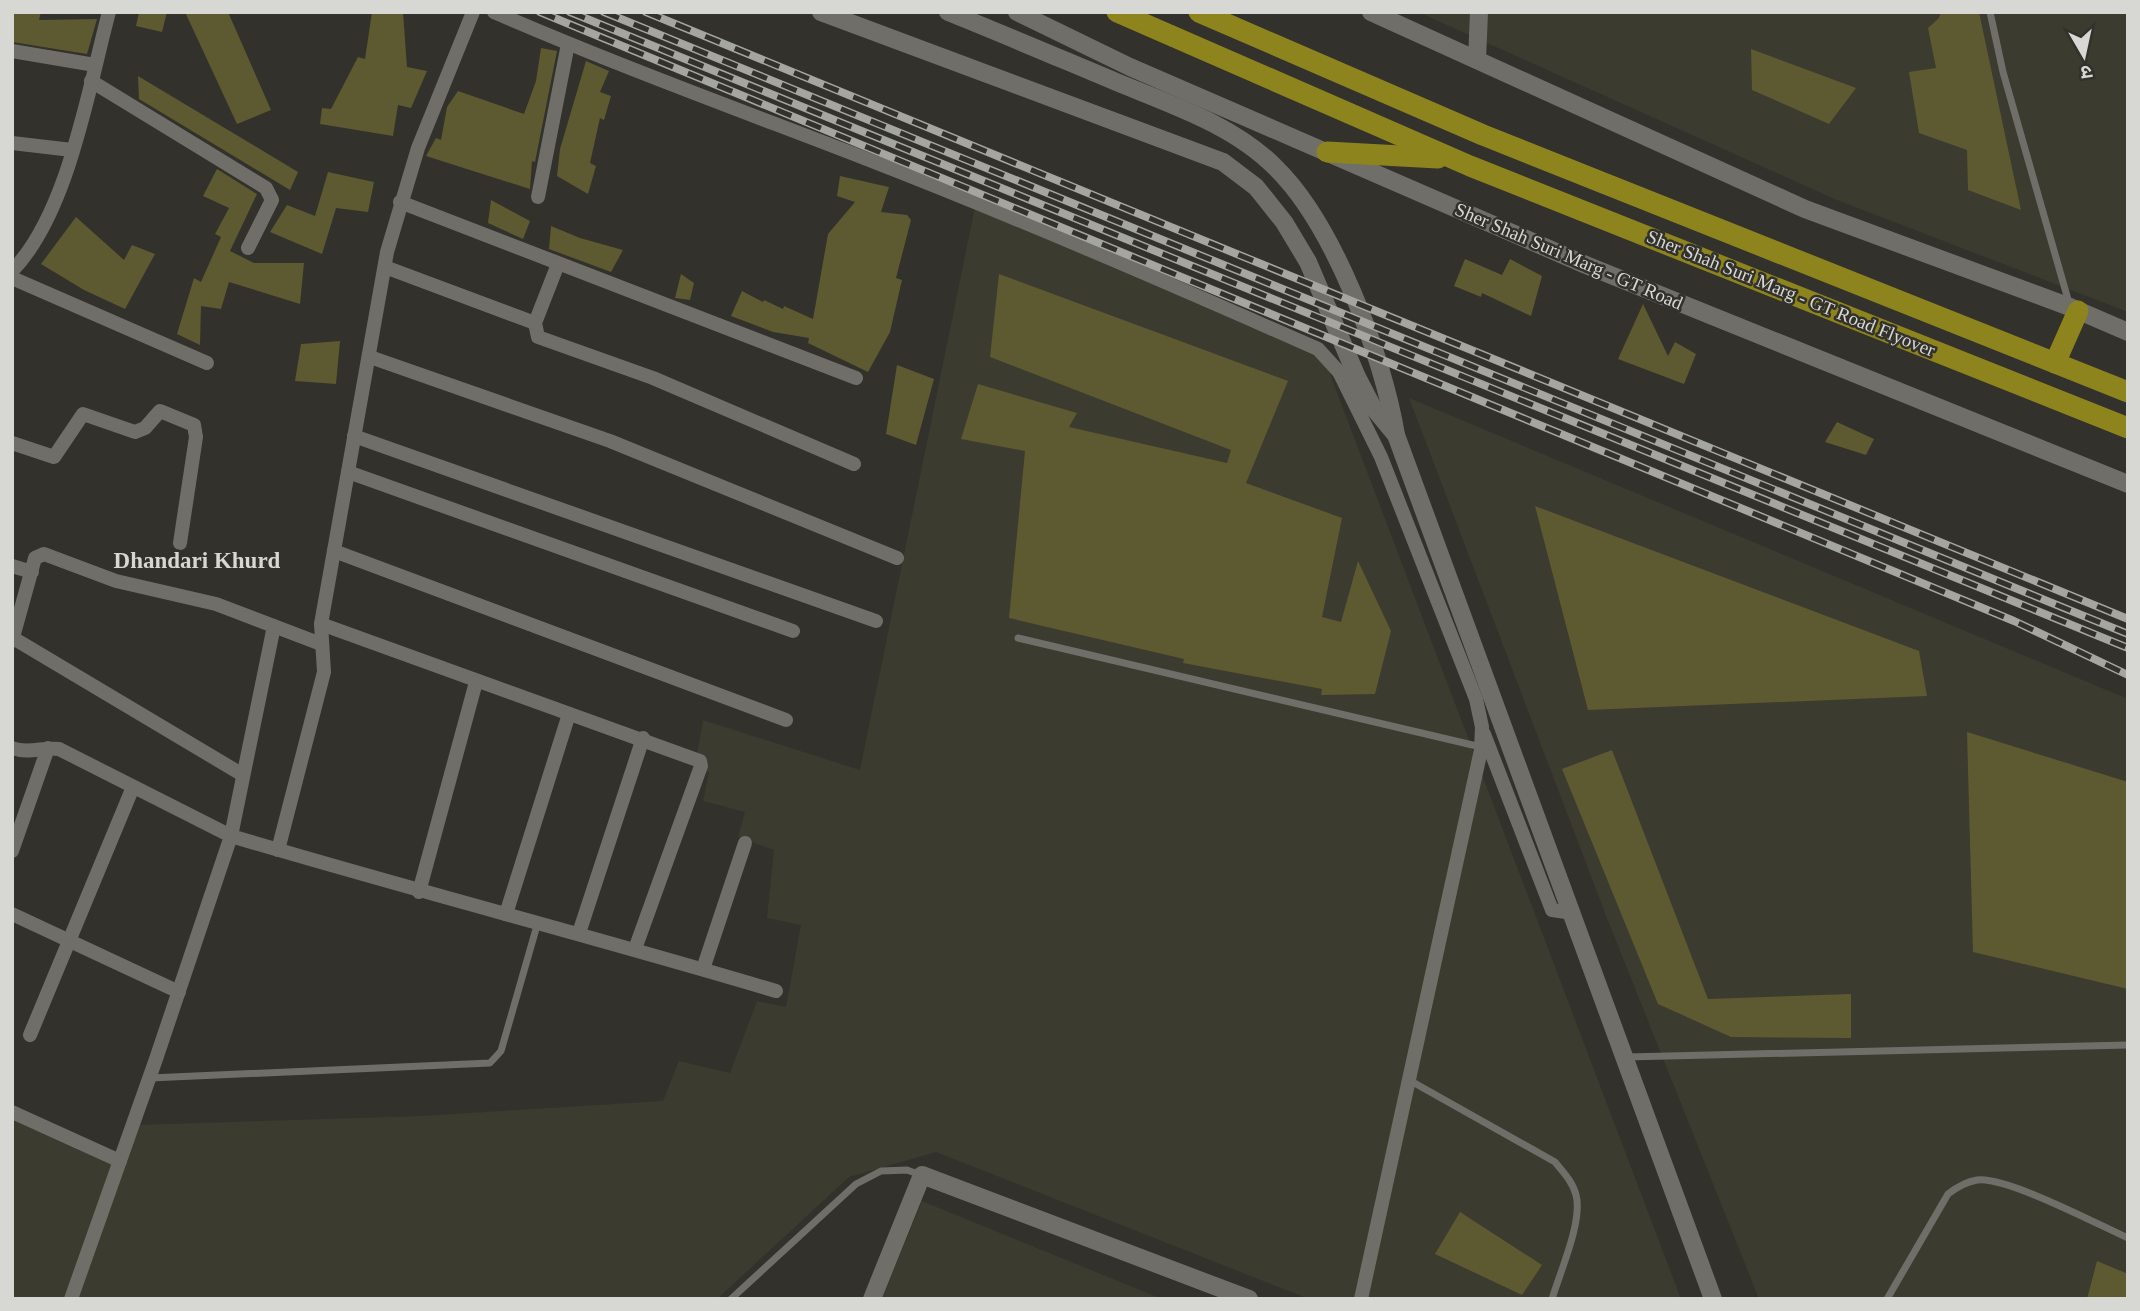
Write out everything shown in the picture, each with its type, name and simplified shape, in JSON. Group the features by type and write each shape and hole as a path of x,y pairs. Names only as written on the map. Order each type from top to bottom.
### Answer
{"highway":[{"path":"1117,12 1454,159"},
{"path":"1199,12 1483,135 2128,392"},
{"path":"1327,152 1454,159"},
{"name":"Sher Shah Suri Marg - GT Road Flyover","path":"1454,159 2128,428"},
{"path":"2055,363 2074,309"}],"street":[{"path":"12,271 28,255 62,184 109,12"},
{"path":"278,850 324,672 321,624 385,267 400,202 418,148 473,12"},
{"path":"494,12 568,44 861,157 1318,349 1339,372 1381,457 1476,699 1482,727 1552,910 1573,913"},
{"path":"821,12 1223,162 1256,187 1284,222 1308,262 1372,406 1396,435"},
{"path":"948,12 1194,114 1243,141 1276,167 1303,201 1347,284 1383,373 1396,435 1713,1299"},
{"name":"Sher Shah Suri Marg - GT Road","path":"1017,12 1130,67 1586,265 2128,484"},
{"path":"1371,12 1805,209 2074,309 2128,332"},
{"path":"1477,60 1479,12"},
{"path":"538,197 568,44"},
{"path":"12,51 95,65"},
{"path":"91,80 266,188 272,200 248,248"},
{"path":"12,143 72,150"},
{"path":"400,202 856,378"},
{"path":"558,264 535,323 534,330 544,340 653,378 854,464"},
{"path":"385,267 535,323"},
{"path":"12,278 207,363"},
{"path":"370,357 610,441 897,558"},
{"path":"12,443 54,457 83,414 135,432 145,428 160,411 189,422 194,425 196,437 180,542"},
{"path":"354,436 876,621"},
{"path":"348,472 793,631"},
{"path":"334,551 786,720"},
{"path":"243,775 13,639 36,558 44,554 116,581 216,604 321,644"},
{"path":"12,566 32,572"},
{"path":"321,624 698,760 701,766 635,949"},
{"path":"71,1299 150,1078 230,836 274,626"},
{"path":"419,892 476,682"},
{"path":"506,914 569,714"},
{"path":"1361,1299 1481,747 1482,727"},
{"path":"579,933 643,738"},
{"path":"12,748 29,752 59,749 230,836 419,892 579,933 776,991"},
{"path":"12,851 48,748"},
{"path":"30,1035 133,787"},
{"path":"703,969 745,843"},
{"path":"12,914 179,992"},
{"path":"12,1112 120,1161"},
{"path":"872,1299 922,1175 1249,1299"}],"lane":[{"path":"1990,12 2010,97 2074,309"},
{"path":"1018,638 1481,747"},
{"path":"150,1078 490,1063 501,1051 538,922"},
{"path":"1626,1057 2128,1045"},
{"path":"1409,1080 1555,1162 1567,1177 1576,1196 1576,1217 1552,1299"},
{"path":"732,1299 869,1175 895,1169 922,1175"},
{"path":"1887,1299 1948,1194 1962,1183 1979,1179 2007,1185 2128,1238"}],"shaded area":[{"path":"1418,12 2128,12 2128,312 1837,200"},
{"path":"975,207 1322,353 1681,1299 1309,1299 936,1152 849,1177 717,1299 12,1299 12,1115 118,1161 135,1125 421,1116 663,1101 679,1061 730,1073 757,1001 786,1007 801,925 767,918 774,850 738,837 745,812 703,801 709,772 695,768 703,720 860,770"},
{"path":"1409,398 2128,699 2128,1299 1759,1299 1605,913"},
{"path":"922,1201 1162,1299 882,1299"}],"building":[{"path":"12,12 41,12 39,20 97,19 87,54 12,42"},
{"path":"139,12 167,12 162,32 136,26"},
{"path":"185,12 228,12 271,110 237,124"},
{"path":"372,12 403,12 407,67 427,71 411,108 398,105 393,136 320,124 322,108 331,109 358,57 365,59"},
{"path":"1941,12 1979,12 2021,210 1968,190 1967,150 1919,133 1909,72 1936,68 1928,28 1939,18"},
{"path":"541,48 557,51 535,162 532,161 530,189 426,156 436,138 441,140 447,107 458,91 524,114 536,81"},
{"path":"1751,49 1856,88 1829,124 1752,90"},
{"path":"586,61 609,71 600,92 611,96 604,120 600,118 590,163 596,166 588,194 557,176 560,149"},
{"path":"138,76 298,172 290,190 139,99"},
{"path":"217,169 257,194 230,251 254,263 304,263 300,304 229,282 221,309 201,306 200,345 177,334 194,278 201,282 221,237 215,234 229,208 203,196"},
{"path":"328,172 374,182 368,212 336,208 322,254 270,232 287,205 315,216"},
{"path":"840,176 889,187 881,212 907,215 911,220 896,278 902,280 890,332 868,372 808,343 809,338 773,332 731,316 742,291 763,302 764,300 783,309 784,306 813,319 828,234 855,202 837,196"},
{"path":"491,200 530,221 523,239 488,223"},
{"path":"76,217 124,260 132,245 155,254 125,309 84,290 41,264"},
{"path":"551,226 580,238 623,250 611,272 549,249"},
{"path":"1465,259 1502,275 1510,259 1542,276 1531,316 1482,293 1481,297 1454,286"},
{"path":"681,274 694,283 690,300 675,298"},
{"path":"999,274 1288,381 1246,483 1342,518 1322,617 1341,622 1358,561 1391,631 1375,694 1321,695 1322,689 1183,663 1184,659 1009,618 1025,451 961,439 978,384 1077,413 1069,427 1227,463 1231,450 990,357"},
{"path":"1643,304 1668,356 1675,342 1696,354 1684,384 1618,359"},
{"path":"340,341 336,384 295,381 301,344"},
{"path":"897,365 934,379 916,445 886,434"},
{"path":"1837,422 1874,439 1866,455 1825,442"},
{"path":"1535,506 1919,651 1927,696 1588,710"},
{"path":"1967,732 2128,782 2128,989 1973,952"},
{"path":"1612,750 1708,999 1851,994 1851,1038 1731,1037 1658,1004 1562,769"},
{"path":"1460,1212 1542,1265 1522,1295 1435,1254"},
{"path":"2097,1261 2128,1274 2128,1299 2087,1299"}],"railway":[{"path":"540,12 2014,621 2128,675"},
{"path":"570,12 2128,648"},
{"path":"604,12 2128,634"},
{"path":"646,12 2128,619"}],"district":[{"name":"Dhandari Khurd","path":"197,560"}]}
